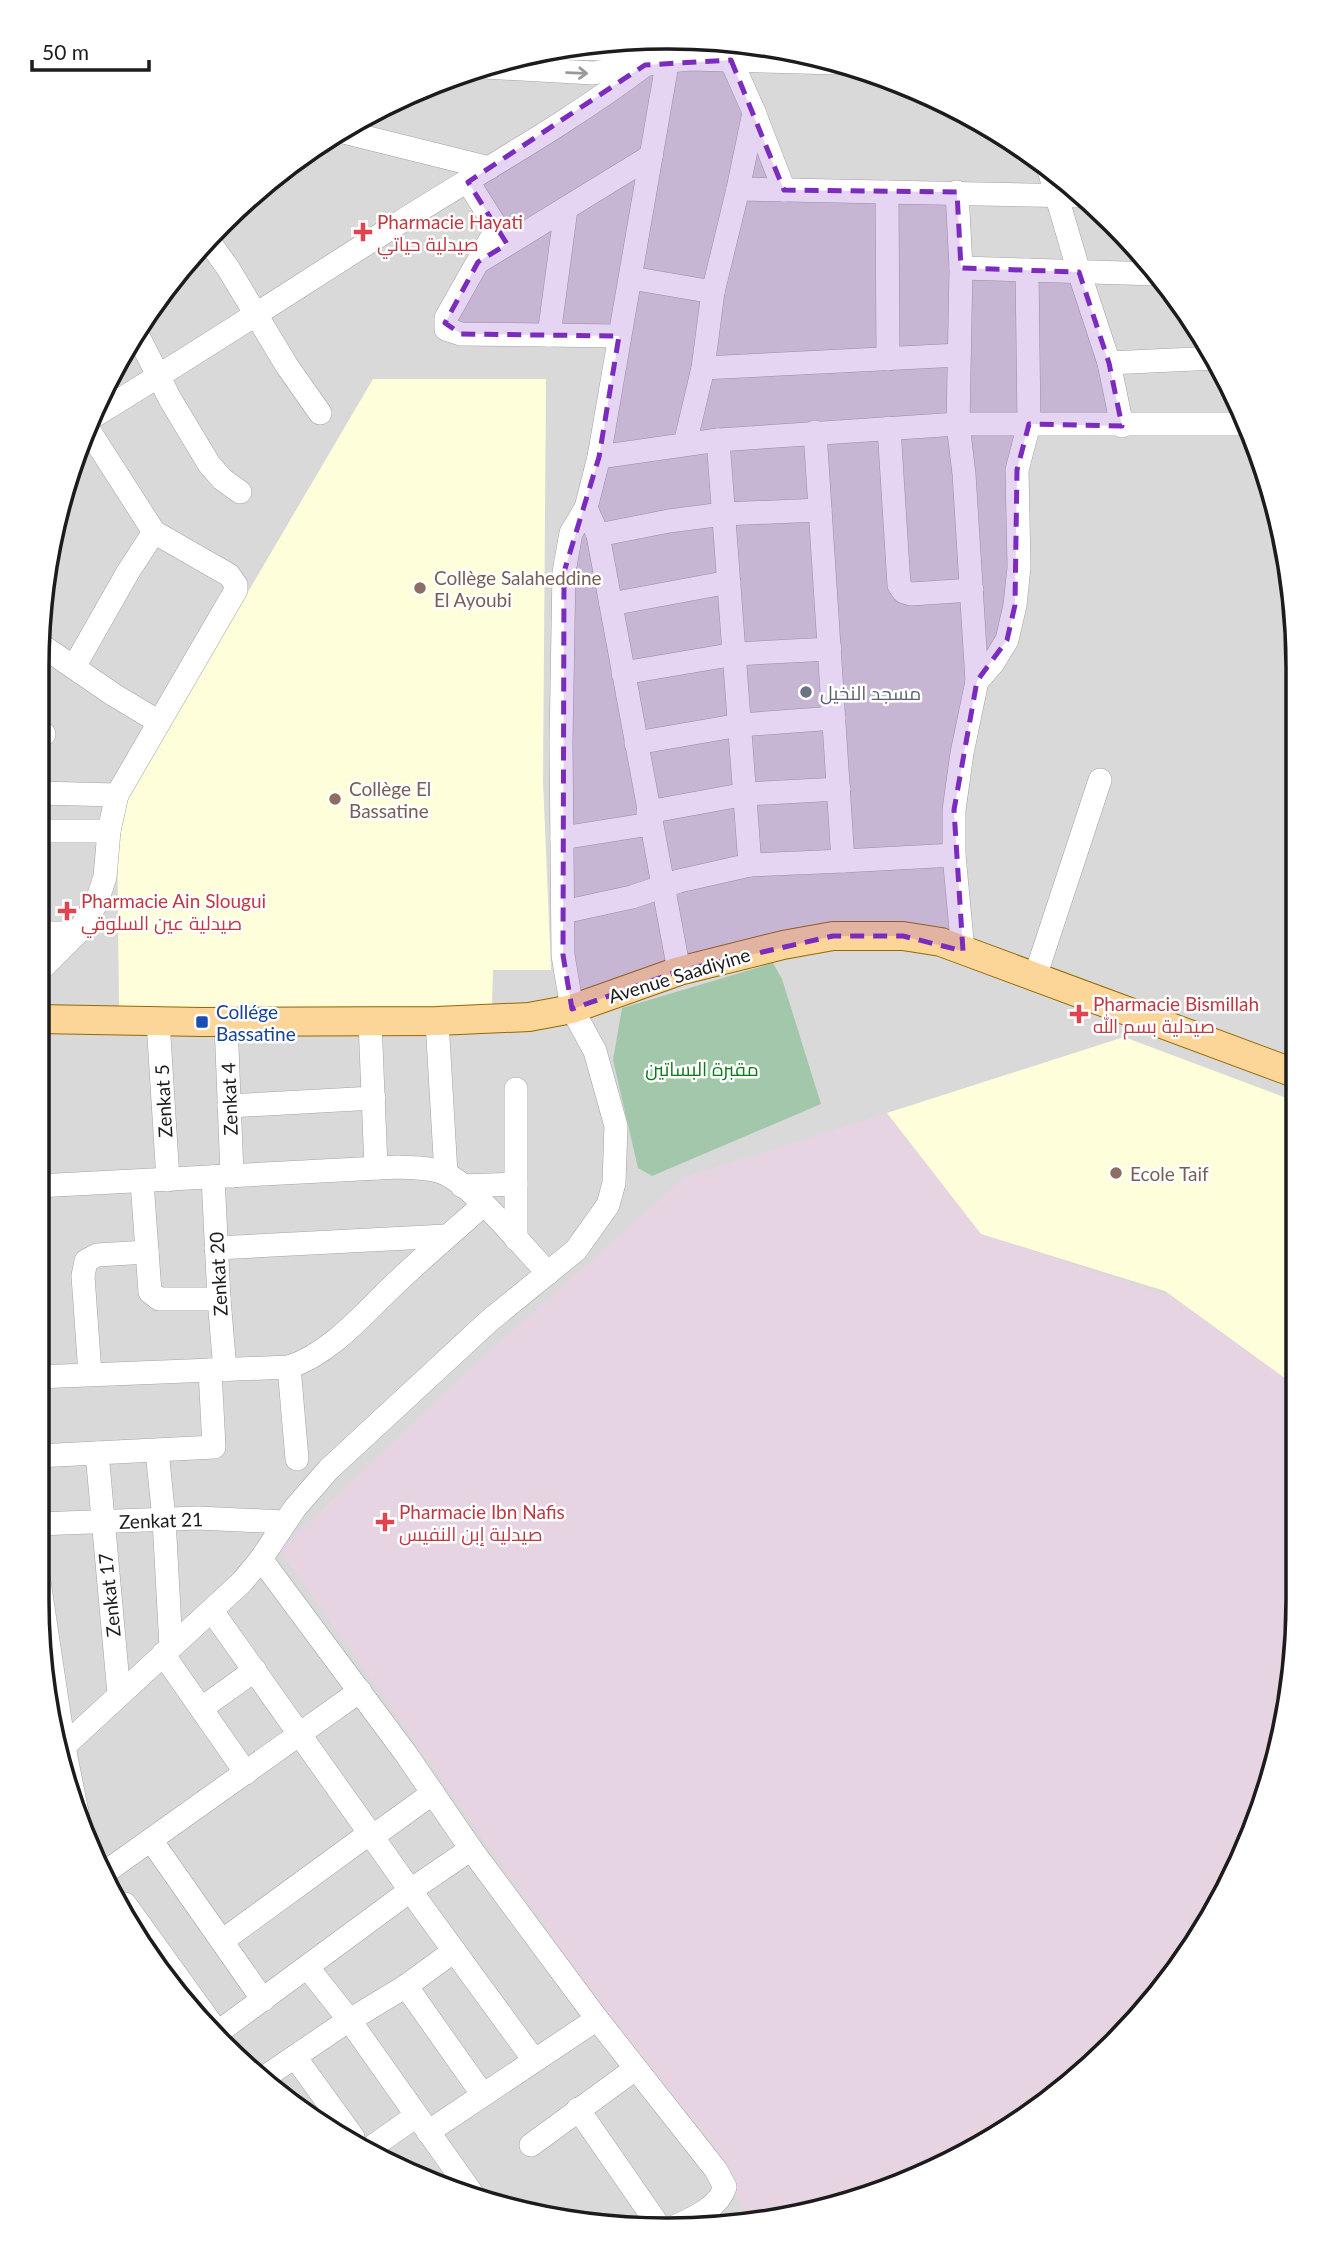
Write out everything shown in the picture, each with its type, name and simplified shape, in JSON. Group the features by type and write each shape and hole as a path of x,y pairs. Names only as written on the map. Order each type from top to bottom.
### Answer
{"main road":[{"name":"Avenue Saadiyine","path":"49,1019 226,1022 437,1021 529,1017 572,1009 679,971 783,945 832,936 903,936 941,942 1286,1070"}],"street":[{"path":"106,408 468,182 598,99 645,65 676,49"},
{"path":"633,50 670,51 731,60 791,62"},
{"path":"67,1745 242,1582 309,1491 375,1425 489,1321 576,1250 608,1205 614,1183 616,1126 595,1051 572,1009 563,956 561,742 564,572 572,533 586,508 599,457 670,51"},
{"path":"731,60 785,190"},
{"path":"512,69 593,74 645,65"},
{"path":"685,444 703,368 713,292 754,112"},
{"path":"354,134 489,168"},
{"path":"620,336 461,334 446,329 446,318 478,262 502,236 566,209 651,156"},
{"path":"468,182 502,236"},
{"path":"738,189 1068,196"},
{"path":"887,192 888,359"},
{"path":"957,192 961,268 958,424 964,474 977,681 956,788 954,855 963,951"},
{"path":"1068,196 1079,272 1109,363 1122,426"},
{"path":"549,335 566,209"},
{"path":"213,248 287,366 320,412"},
{"path":"961,268 1144,274"},
{"path":"977,681 993,663 1007,640 1015,605 1019,567 1017,470 1029,424 1027,270"},
{"path":"631,278 713,292"},
{"path":"142,343 209,464 222,479 240,492"},
{"path":"703,368 959,355"},
{"path":"1109,363 1203,359"},
{"path":"599,457 718,440 958,424 1236,424"},
{"path":"889,428 899,585 904,592 911,594 972,590"},
{"path":"815,432 843,860"},
{"path":"49,961 77,933 101,894 109,831 117,795 236,590 236,585 229,575 154,532 94,438"},
{"path":"718,440 750,865"},
{"path":"586,508 598,535 679,971"},
{"path":"598,535 723,514 820,510"},
{"path":"74,667 154,532"},
{"path":"611,604 729,582"},
{"path":"623,673 735,654 830,649"},
{"path":"49,651 159,722"},
{"path":"636,743 740,725 834,718"},
{"path":"1035,977 1100,780"},
{"path":"562,838 746,794 839,789"},
{"path":"49,793 117,795"},
{"path":"49,831 109,831"},
{"path":"563,912 632,897 711,873 750,865 954,855"},
{"path":"49,933 77,933"},
{"name":"Zenkat 5","path":"158,1021 168,1180"},
{"path":"369,1021 376,1168"},
{"path":"437,1021 454,1180 483,1205 548,1273"},
{"name":"Zenkat 4","path":"223,1177 229,1106 226,1022"},
{"path":"516,1088 516,1239"},
{"path":"229,1106 374,1098"},
{"path":"49,1186 376,1168 420,1168 454,1180 516,1184"},
{"name":"Zenkat 20","path":"157,1451 214,1447 219,1299 216,1248 223,1177"},
{"path":"142,1182 150,1292 159,1299 219,1299"},
{"path":"49,1376 289,1367 303,1362 336,1339 483,1205"},
{"path":"216,1248 446,1236"},
{"path":"90,1374 83,1276 86,1261 97,1255 147,1252"},
{"path":"289,1367 297,1459"},
{"path":"49,1455 157,1451 164,1519 167,1651 246,1773"},
{"name":"Zenkat 17","path":"97,1453 119,1694"},
{"name":"Zenkat 21","path":"49,1524 164,1519 284,1522"},
{"path":"261,1559 597,2019 716,2170 725,2187 722,2196 690,2217"},
{"path":"212,1611 534,2060"},
{"path":"202,1708 255,1670"},
{"path":"111,1868 360,1691"},
{"path":"222,1941 433,1793"},
{"path":"151,1840 263,2000"},
{"path":"223,2029 411,1890 471,1849"},
{"path":"152,1942 166,1961"},
{"path":"270,2073 406,1986 454,1951"},
{"path":"308,1968 350,2021 465,2183"},
{"path":"406,1986 483,2095"},
{"path":"377,2145 483,2095 597,2019"},
{"path":"295,2057 348,2129"},
{"path":"531,2145 635,2069"},
{"path":"579,2109 653,2218"}],"highlighted area":[{"path":"731,60 784,190 957,192 961,268 1079,272 1109,363 1122,426 1029,424 1017,470 1015,605 1007,640 977,681 954,810 963,951 903,936 833,936 679,971 572,1009 563,955 564,572 599,457 619,336 461,334 445,323 478,262 507,244 468,182 645,65"}],"shaded area":[{"path":"668,49 748,54 788,61 828,70 904,96 977,132 1011,153 1075,202 1105,230 1158,291 1203,358 1239,431 1265,507 1281,587 1285,627 1285,1640 1274,1720 1253,1798 1222,1873 1182,1943 1133,2007 1075,2065 1011,2114 977,2135 904,2171 828,2197 748,2213 708,2217 627,2217 587,2213 507,2197 431,2171 358,2135 324,2114 260,2065 202,2007 153,1943 132,1909 96,1836 70,1760 54,1680 50,1640 50,627 61,547 82,469 113,394 153,324 202,260 230,230 260,202 324,153 358,132 431,96 507,70 547,61 627,50"},
{"path":"373,379 546,379 543,781 551,970 493,970 492,1006 119,1007 117,815"},
{"name":"Ecole Taif","path":"1124,1037 1286,1098 1286,1379 1165,1291 981,1234 887,1113"},
{"path":"887,1113 981,1234 1171,1296 1286,1379 1285,1640 1274,1720 1265,1760 1239,1836 1203,1909 1182,1943 1133,2007 1105,2037 1075,2065 1011,2114 977,2135 904,2171 828,2197 746,2213 280,1550 477,1362 685,1177"}],"green space":[{"name":"مقبرة البساتين","path":"773,963 782,979 821,1104 652,1176 638,1168 613,1060 622,1008"}],"place":[{"name":"Pharmacie Hayati صيدلية حياتي","path":"363,232"},
{"name":"Collège Salaheddine El Ayoubi","path":"420,588"},
{"name":"مسجد النخيل","path":"806,692"},
{"name":"Collège El Bassatine","path":"335,799"},
{"name":"Pharmacie Ain Slougui صيدلية عين السلوقي","path":"67,911"},
{"name":"Pharmacie Bismillah صيدلية بسم الله","path":"1079,1014"},
{"name":"Collége Bassatine","path":"202,1022"},
{"name":"Ecole Taif","path":"1116,1173"},
{"name":"Pharmacie Ibn Nafis صيدلية إبن النفيس","path":"385,1522"}]}
